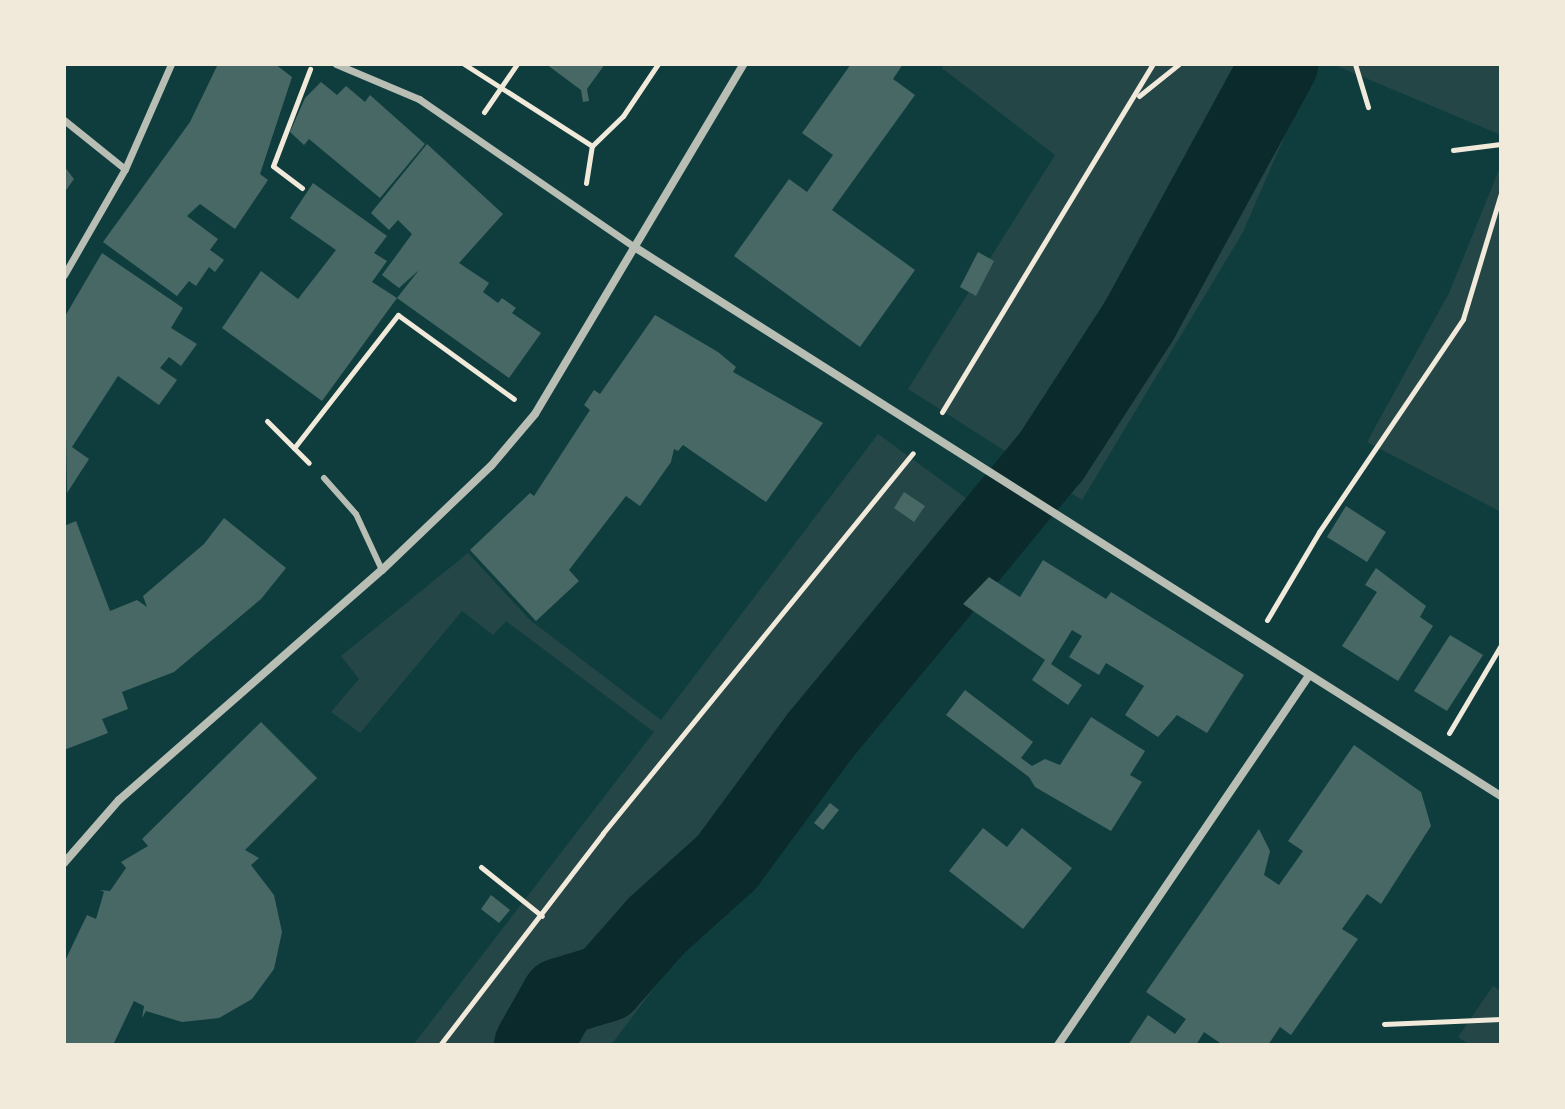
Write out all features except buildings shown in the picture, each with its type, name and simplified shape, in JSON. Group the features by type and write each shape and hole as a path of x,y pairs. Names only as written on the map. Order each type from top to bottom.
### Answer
{"street":[{"path":"64,275 125,169 171,64"},
{"path":"336,64 419,99 636,248 1501,796"},
{"path":"66,859 119,800 382,570 491,466 535,414 744,64"},
{"path":"64,120 125,169"},
{"path":"1058,1045 1309,676"},
{"path":"64,844 66,859"}],"lane":[{"path":"324,478 356,514 382,570"}],"path":[{"path":"302,188 273,166 312,64"},
{"path":"464,64 592,146"},
{"path":"502,87 517,64"},
{"path":"582,211 592,146 623,116 658,64"},
{"path":"440,1045 930,433 1135,99 1153,64"},
{"path":"1135,99 1179,64"},
{"path":"1355,64 1368,107"},
{"path":"1453,150 1501,144"},
{"path":"1254,642 1319,532 1463,319 1501,193"},
{"path":"294,448 398,315 535,414"},
{"path":"267,421 324,478"},
{"path":"1436,755 1501,645"},
{"path":"481,867 542,916"},
{"path":"1384,1024 1501,1019"}],"shaded area":[{"path":"944,64 1316,64 1243,232 1082,500 908,389 1055,155 942,68"},
{"path":"1332,64 1501,64 1501,135"},
{"path":"1501,165 1501,512 1367,442 1449,293"},
{"path":"878,434 1004,526 611,1045 413,1045 654,732 506,621 493,635 462,611 360,733 331,712 359,679 341,656 468,553 530,620 661,720"},
{"path":"1493,986 1501,991 1501,1045 1470,1045 1458,1037"}],"waterway":[{"path":"533,1045 560,997 606,983 656,926 727,862 819,737 1051,457 1139,321 1279,64"}]}
